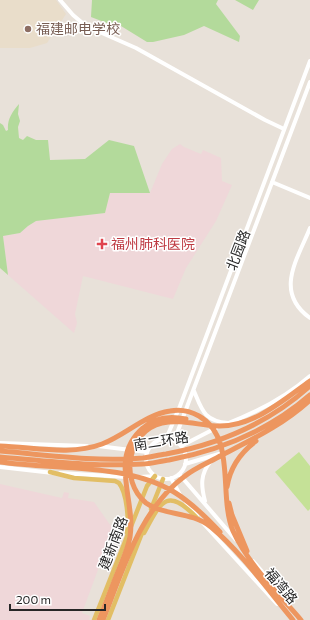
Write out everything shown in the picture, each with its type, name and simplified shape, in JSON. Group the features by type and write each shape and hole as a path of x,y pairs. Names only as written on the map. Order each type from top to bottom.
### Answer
{"highway":[{"path":"252,566 203,521 182,514 158,509 147,503 136,492 130,477 130,464 134,447 146,430 157,424 181,422 217,426 232,425 271,413 310,381"},
{"name":"南二环路","path":"0,457 82,460 118,459 144,458 186,450 206,445 243,431 310,386"},
{"name":"南二环路","path":"0,451 118,465 144,464 187,456 246,437 277,422 310,395"},
{"path":"252,566 232,515 228,500 227,488 229,478 238,458 245,449 266,433 277,422 310,402"},
{"path":"0,446 76,450 106,442 146,419 161,413 179,410 202,418 212,426 221,445 228,515 233,530 252,566"},
{"path":"99,620 130,537 131,519 124,465 131,442 138,432 146,425 163,418 180,418 204,424"},
{"path":"103,620 129,553 146,520 160,500 173,486 200,466 266,433"},
{"path":"0,462 115,473 139,478 173,491 190,503 223,534 236,552"},
{"name":"福湾路","path":"252,566 292,620"},
{"name":"福湾路","path":"252,566 302,620"}],"main road":[{"path":"60,0 73,15 86,26 136,48 266,120 284,128"},
{"name":"北园路","path":"166,440 310,61"},
{"name":"北园路","path":"174,441 310,82"},
{"path":"272,182 310,198"},
{"path":"310,228 296,261 290,284 294,302 298,308 310,318"},
{"path":"180,446 256,410 283,395 310,376"},
{"path":"194,390 201,408 207,416 218,422 230,423"},
{"path":"185,464 216,456 283,424 310,402"},
{"path":"166,440 174,441 180,446 185,454 185,464 179,474 171,478 163,479 155,476 148,470 146,465 147,452 153,444 157,442 166,440"},
{"path":"0,443 106,447 147,452"},
{"path":"206,504 202,488 202,476 205,468 216,456"},
{"path":"0,467 108,477 155,476"},
{"path":"50,472 74,478 115,481 120,485 124,493 128,522 122,551"},
{"path":"179,474 206,504 302,620"},
{"name":"建新南路","path":"94,620 147,486 155,476"},
{"path":"171,478 177,490 205,526"},
{"name":"建新南路","path":"108,620 163,479"},
{"path":"135,551 160,505 166,501 176,502 183,505 205,526 292,620"}],"shaded area":[{"name":"福建邮电学校","path":"0,0 56,0 66,14 47,43 30,48 0,48"},
{"name":"福州肺科医院","path":"180,144 201,154 203,150 221,158 222,181 232,185 216,221 186,268 173,299 83,276 75,314 77,323 74,333 8,275 3,236 20,233 36,221 105,213 110,193 150,193 162,164 172,149"},
{"path":"0,484 62,498 64,492 69,493 68,498 94,502 113,529 82,613 90,616 89,620 0,620"}],"green space":[{"path":"92,0 218,0 216,4 240,36 239,42 204,26 184,35 147,42 121,26 117,27 91,17"},
{"path":"235,0 259,0 253,10"},
{"path":"19,104 19,138 23,140 27,136 36,140 48,140 50,160 85,159 109,140 134,146 150,193 110,193 105,213 36,221 20,233 3,236 8,275 0,268 0,123 6,131 8,130 10,116"},
{"path":"299,452 310,466 310,509 308,511 275,472"}],"place":[{"name":"福建邮电学校","path":"28,29"},
{"name":"福州肺科医院","path":"102,244"}]}
